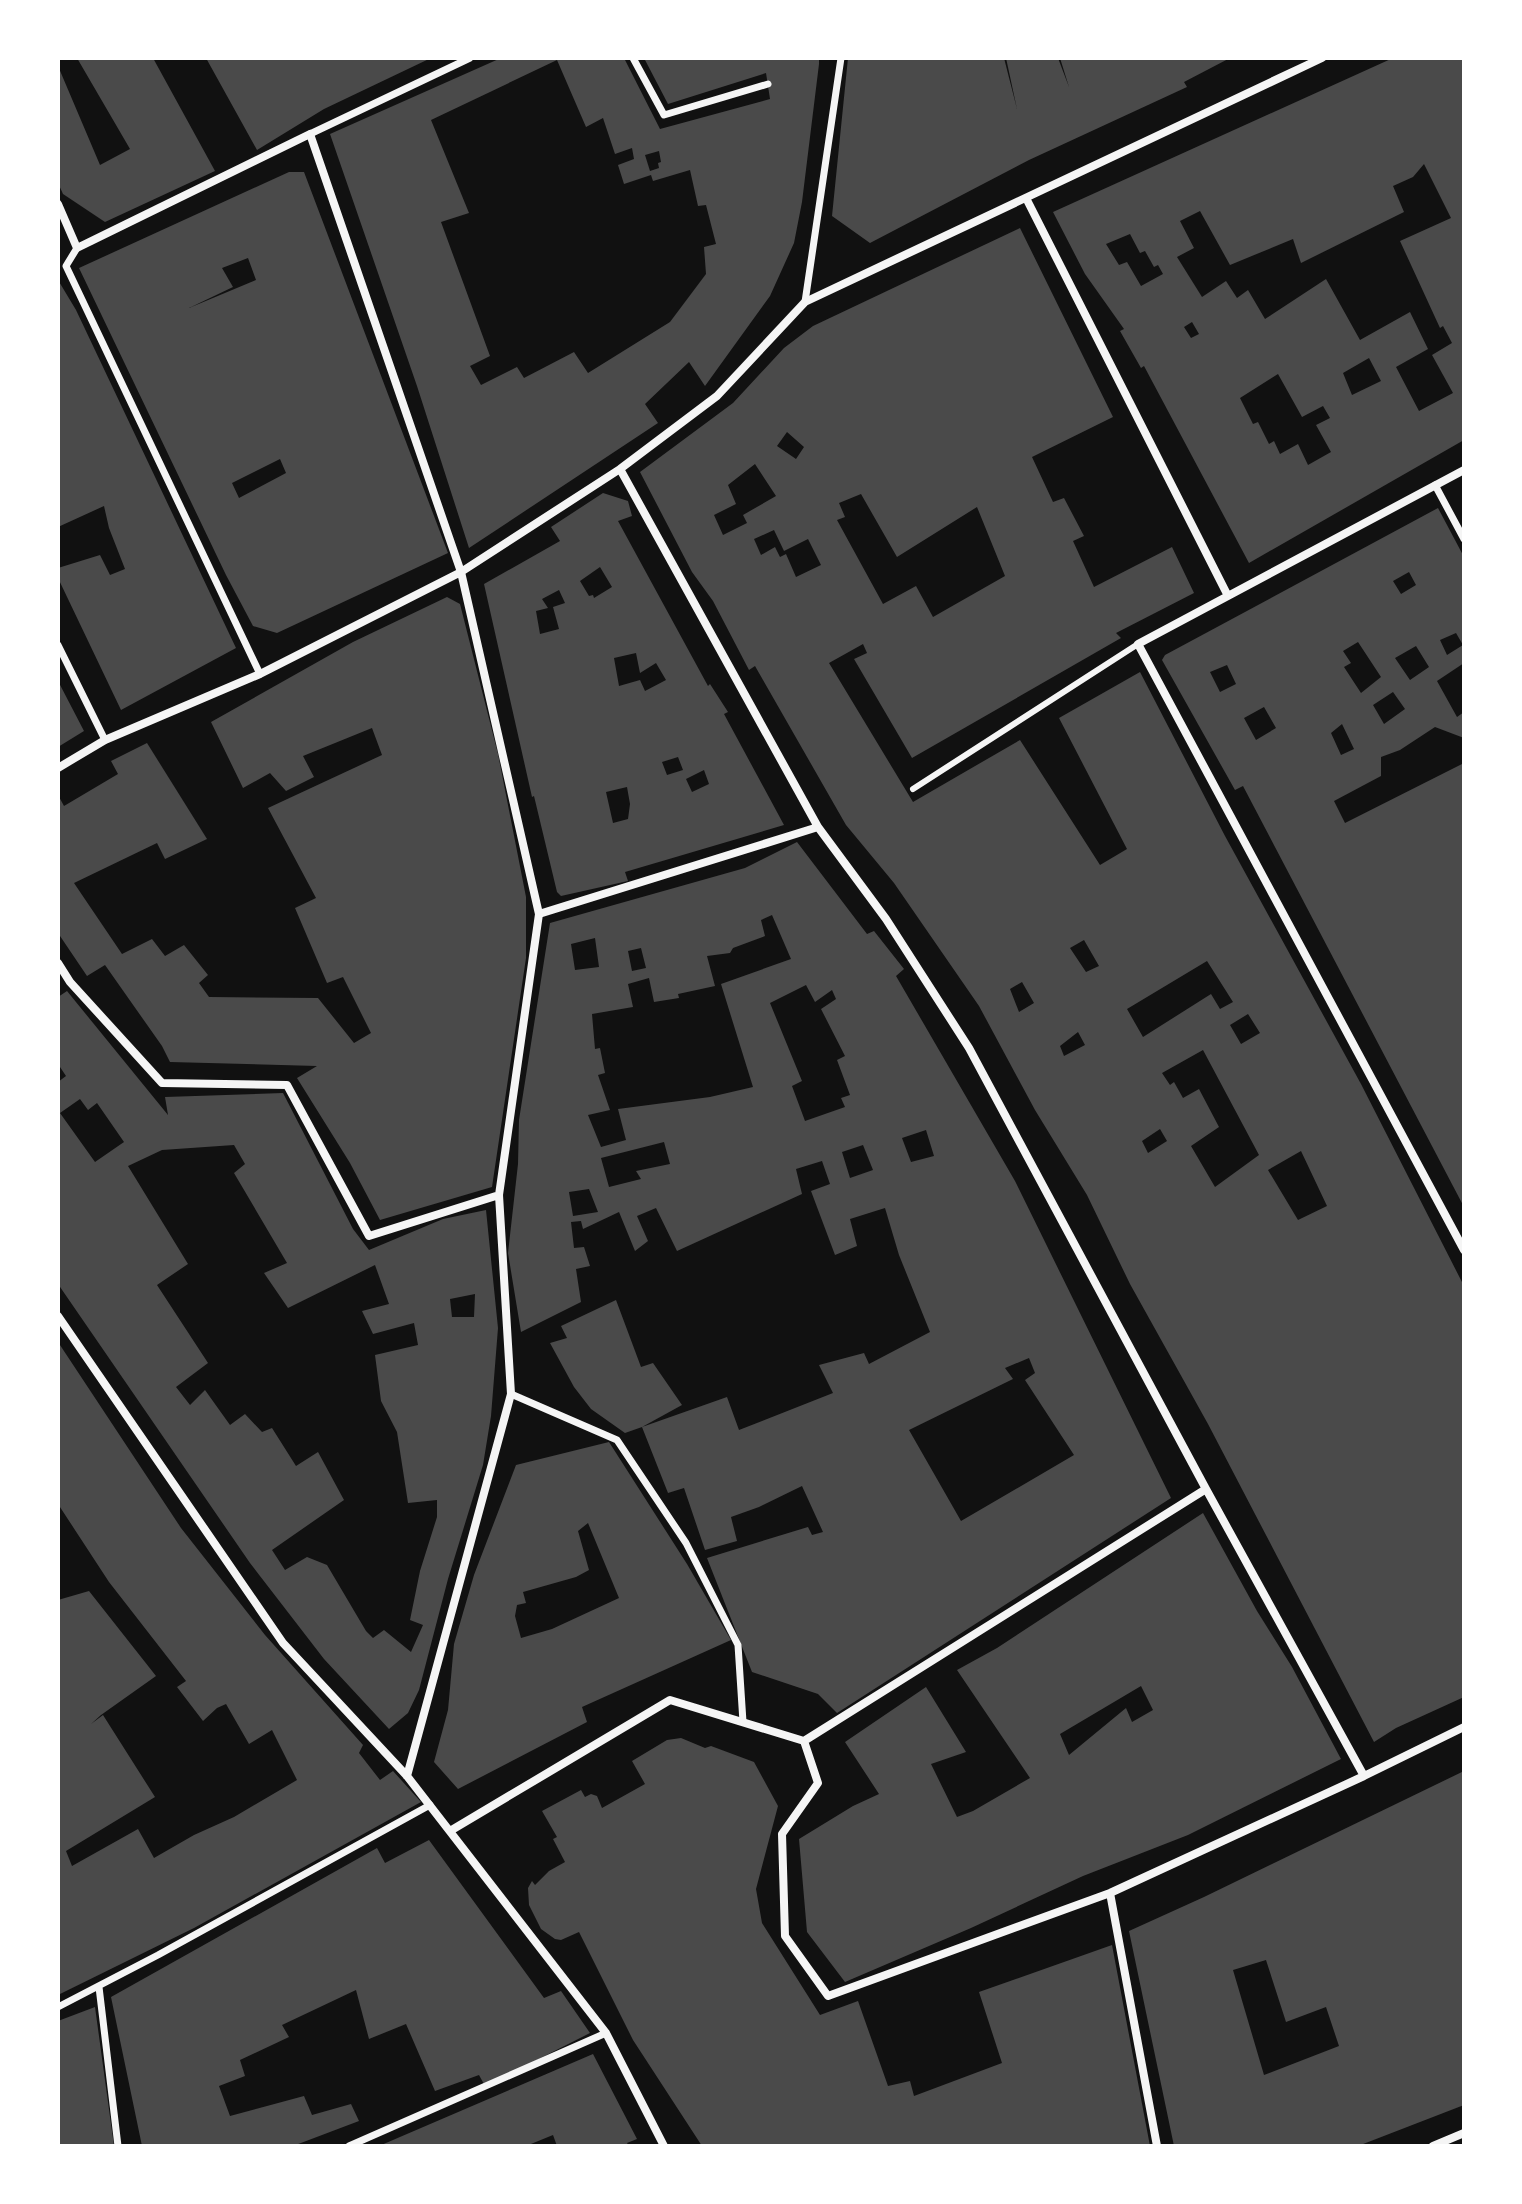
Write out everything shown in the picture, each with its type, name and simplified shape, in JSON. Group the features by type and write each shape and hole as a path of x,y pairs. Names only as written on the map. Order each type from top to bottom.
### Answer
{"street":[{"path":"260,674 66,266 77,248 470,58"},
{"path":"633,58 664,115 768,84"},
{"path":"805,302 841,58"},
{"path":"58,768 105,740 260,674 461,572 620,469 717,396 805,302 1322,58"},
{"path":"310,134 461,572 539,914 499,1195 511,1394 407,1776"},
{"path":"1026,198 1228,596"},
{"path":"58,204 77,248"},
{"path":"620,469 818,827 886,919 969,1048 1364,1776"},
{"path":"1464,470 1138,644 1464,1250"},
{"path":"1435,485 1464,539"},
{"path":"58,645 105,740"},
{"path":"539,914 818,827"},
{"path":"58,963 70,982 162,1083 287,1085 369,1236 499,1195"},
{"path":"58,1316 283,1643 407,1776 606,2033 664,2146"},
{"path":"511,1394 617,1440 686,1543 738,1645 743,1722"},
{"path":"450,1831 670,1700 804,1741 1206,1489"},
{"path":"804,1741 818,1783 782,1834 785,1936 828,1996 1110,1893 1464,1727"},
{"path":"58,2007 430,1805"},
{"path":"1110,1893 1157,2146"},
{"path":"99,1987 118,2146"},
{"path":"349,2146 606,2033"},
{"path":"1433,2146 1464,2133"}],"lane":[{"path":"913,789 1138,644"}],"building":[{"path":"77,58 153,58 215,171 105,222 63,194 58,183 58,66 100,165 130,149"},
{"path":"206,58 431,58 324,109 257,150"},
{"path":"501,58 624,58 660,129 770,99 766,73 668,104 644,58 819,58 802,202 794,243 770,296 705,386 689,362 645,404 658,423 469,548 330,134","holes":["557,60 586,127 603,118 615,154 632,148 634,159 618,165 624,184 651,175 653,181 690,170 698,206 706,205 716,244 704,247 706,274 670,322 588,373 574,352 524,378 517,367 481,385 470,366 490,356 441,222 469,213 431,120","659,151 659,168 650,171 645,155"]},
{"path":"848,58 1004,58 1017,109 1006,58 1058,58 1069,87 1060,58 1230,58 1184,82 1187,87 1029,160 870,243 832,216"},
{"path":"1393,58 1464,58 1464,440 1249,563 1144,366 1141,368 1120,331 1124,329 1085,274 1053,212","holes":["1424,164 1451,218 1400,241 1440,328 1443,326 1452,343 1432,355 1453,393 1419,411 1396,367 1428,349 1410,312 1360,340 1326,279 1265,319 1248,290 1237,298 1226,281 1202,297 1177,257 1194,248 1180,221 1200,211 1230,265 1293,239 1301,263 1404,212 1393,186 1413,177","1130,234 1140,253 1145,251 1154,267 1158,265 1163,274 1141,286 1127,262 1119,265 1106,244","1192,322 1199,334 1191,338 1184,327","1369,358 1381,381 1352,395 1343,373","1278,374 1302,417 1323,406 1330,418 1316,425 1331,452 1308,465 1298,444 1280,454 1274,441 1269,444 1258,422 1253,424 1240,398"]},
{"path":"289,172 304,172 448,553 277,633 253,626 79,268","holes":["248,258 256,280 189,308 233,287 222,268","280,459 286,473 239,498 232,483"]},
{"path":"1020,228 1113,417 1032,457 1053,502 1064,498 1084,536 1073,541 1094,587 1172,547 1194,593 1116,633 1121,638 912,758 854,659 867,653 863,644 829,663 913,802 1020,740 1100,865 1127,849 1059,718 1140,672 1225,836 1361,1084 1464,1286 1464,1697 1396,1728 1374,1742 1208,1424 1130,1284 1087,1195 1035,1110 979,1006 894,883 846,825 755,666 749,670 713,601 692,572 640,472 733,403 784,348 813,326","holes":["787,432 804,447 796,459 777,446","755,464 776,496 743,515 747,523 723,535 714,515 736,504 728,485","861,494 897,557 977,507 1005,576 933,617 916,586 883,604 837,520 845,517 839,503","774,530 784,551 808,539 821,565 796,577 786,554 780,557 775,547 761,555 754,539","1084,940 1099,966 1086,972 1070,948","1207,961 1233,1002 1220,1009 1211,994 1143,1037 1127,1009","1022,982 1034,1003 1019,1012 1010,989","1248,1014 1260,1033 1241,1044 1230,1025","1078,1032 1085,1045 1064,1056 1060,1046","1203,1050 1259,1155 1215,1187 1191,1146 1219,1127 1199,1089 1183,1098 1174,1082 1170,1085 1162,1073","1160,1129 1167,1141 1148,1153 1142,1141","1301,1151 1327,1206 1298,1220 1268,1170"]},
{"path":"58,280 76,310 236,648 121,710 58,578 58,568 100,555 110,575 125,569 104,506 58,527"},
{"path":"603,493 628,501 632,516 618,521 708,686 710,684 728,712 724,714 784,825 625,872 628,881 561,896 557,892 532,797 484,584 560,541 551,527","holes":["600,567 612,587 594,598 593,595 589,596 580,581","559,590 565,603 553,607 559,629 540,634 536,611 548,608 542,599","636,653 640,673 656,663 666,680 645,691 640,680 619,686 614,658","678,757 683,770 667,775 662,762","704,770 709,784 692,792 686,779","627,787 630,804 628,819 613,823 606,792"]},
{"path":"1438,508 1464,557 1464,663 1437,681 1457,717 1464,712 1464,738 1435,727 1400,750 1381,757 1381,776 1334,801 1345,823 1464,763 1464,1207 1243,786 1235,790 1162,660 1165,655","holes":["1409,572 1416,585 1401,594 1393,581","1456,633 1463,645 1447,655 1440,640","1358,642 1381,677 1361,693 1344,667 1351,663 1343,651","1416,646 1429,667 1410,680 1395,658","1227,665 1236,684 1220,692 1210,672","1393,692 1405,709 1384,724 1373,705","1264,707 1276,728 1256,740 1244,718","1342,724 1354,749 1341,755 1331,733"]},
{"path":"447,597 460,604 498,754 526,897 526,958 492,1187 380,1220 350,1163 297,1078 317,1066 170,1062 105,965 87,976 58,933 58,795 64,806 118,774 111,761 147,743 207,839 165,859 157,843 74,883 122,954 152,939 165,956 184,945 208,975 199,983 209,997 318,998 354,1043 371,1033 343,977 327,983 295,908 316,898 268,808 382,755 372,728 303,756 314,777 286,791 270,773 243,788 211,722 353,642"},
{"path":"58,681 84,731 58,747"},
{"path":"797,842 867,934 874,931 904,969 896,976 1015,1181 1171,1498 837,1713 818,1694 752,1672 707,1558 808,1527 812,1535 823,1532 802,1486 731,1517 737,1541 705,1550 684,1488 668,1493 642,1427 727,1397 739,1430 833,1393 819,1365 864,1353 869,1364 930,1332 899,1255 885,1208 850,1219 857,1246 835,1255 811,1191 830,1184 822,1161 796,1169 802,1194 677,1251 656,1208 637,1216 648,1241 635,1251 619,1212 583,1229 581,1221 571,1222 574,1248 584,1247 590,1266 576,1269 581,1302 521,1332 508,1253 518,1164 519,1120 550,923 745,868","holes":["772,915 791,959 721,984 753,1087 710,1097 618,1109 626,1140 601,1147 588,1115 610,1110 598,1075 605,1073 600,1048 595,1049 592,1014 633,1007 628,984 649,978 654,1002 679,998 678,994 715,986 707,956 730,953 733,948 765,936 761,920","595,938 599,967 575,970 571,944","641,948 646,968 632,971 628,951","806,985 815,1002 832,990 836,999 821,1009 845,1056 837,1060 850,1095 841,1098 845,1107 805,1121 792,1086 802,1081 770,1003","926,1130 934,1156 911,1162 902,1138","664,1142 670,1164 636,1171 641,1179 609,1187 601,1158","863,1145 873,1170 850,1178 842,1152","589,1189 598,1212 573,1216 569,1192","1029,1358 1035,1373 1025,1380 1074,1455 961,1521 909,1430 1013,1379 1005,1368"]},
{"path":"67,991 168,1115 165,1097 283,1093 353,1229 369,1250 443,1219 486,1210 498,1328 491,1416 483,1465 448,1579 419,1690 408,1713 389,1729 324,1659 250,1563 58,1284 58,1082 66,1076 58,1064 58,997","holes":["80,1099 88,1110 97,1103 124,1142 95,1162 60,1113","234,1145 245,1164 234,1173 287,1263 264,1273 288,1308 375,1265 389,1304 362,1311 373,1334 414,1323 418,1345 375,1355 381,1401 397,1432 408,1503 437,1500 437,1517 420,1571 410,1620 423,1625 411,1652 384,1630 373,1638 366,1631 327,1565 307,1557 285,1570 272,1550 344,1500 318,1452 296,1466 272,1428 262,1432 245,1414 230,1425 205,1390 190,1405 176,1387 208,1363 157,1285 188,1264 128,1166 162,1150","475,1294 474,1317 452,1317 450,1299"]},
{"path":"616,1300 641,1367 653,1363 682,1405 625,1433 591,1409 574,1387 550,1343 567,1338 561,1326"},
{"path":"58,1342 181,1528 265,1635 363,1745 359,1753 380,1780 393,1771 421,1802 194,1928 58,1995 58,1600 89,1591 156,1676 101,1715 91,1724 103,1715 155,1797 66,1851 72,1866 138,1829 154,1858 297,1780 272,1730 249,1744 226,1704 203,1721 177,1687 186,1681 109,1582 58,1504"},
{"path":"609,1442 687,1564 731,1640 582,1707 587,1722 458,1789 434,1762 448,1710 454,1644 474,1575 516,1465","holes":["588,1523 619,1598 552,1629 521,1638 515,1616 517,1605 526,1603 523,1592 576,1577 589,1570 578,1531"]},
{"path":"1203,1513 1341,1759 1188,1835 1083,1876 845,1982 807,1932 799,1839 879,1794 845,1742 926,1687 966,1752 931,1764 957,1817 1030,1778 957,1670 997,1648","holes":["1141,1686 1153,1710 1132,1722 1126,1708 1069,1755 1060,1734"]},
{"path":"681,1738 754,1762 778,1806 756,1889 762,1923 820,2015 858,2001 888,2086 910,2081 914,2096 1002,2063 979,1992 1112,1945 1150,2146 702,2146 633,2040 579,1932 561,1940 541,1929 529,1905 528,1888 532,1881 535,1885 549,1871 565,1862 553,1839 557,1837 542,1811 581,1790 585,1797 591,1794 597,1796 602,1808 645,1784 632,1761 667,1740"},
{"path":"1464,1771 1464,2105 1358,2146 1174,2146 1129,1931","holes":["1266,1960 1286,2022 1326,2007 1339,2046 1264,2075 1233,1970"]},
{"path":"429,1840 544,1998 561,1991 590,2033 485,2086 479,2075 435,2091 406,2024 369,2039 356,1990 282,2025 289,2037 240,2060 245,2076 219,2086 230,2116 304,2096 312,2115 351,2104 359,2121 293,2146 142,2146 111,1997 377,1848 385,1863"},
{"path":"95,2007 114,2146 58,2146 58,2021"},
{"path":"593,2054 637,2139 627,2143 629,2146 557,2146 553,2135 526,2146 379,2146"}]}
